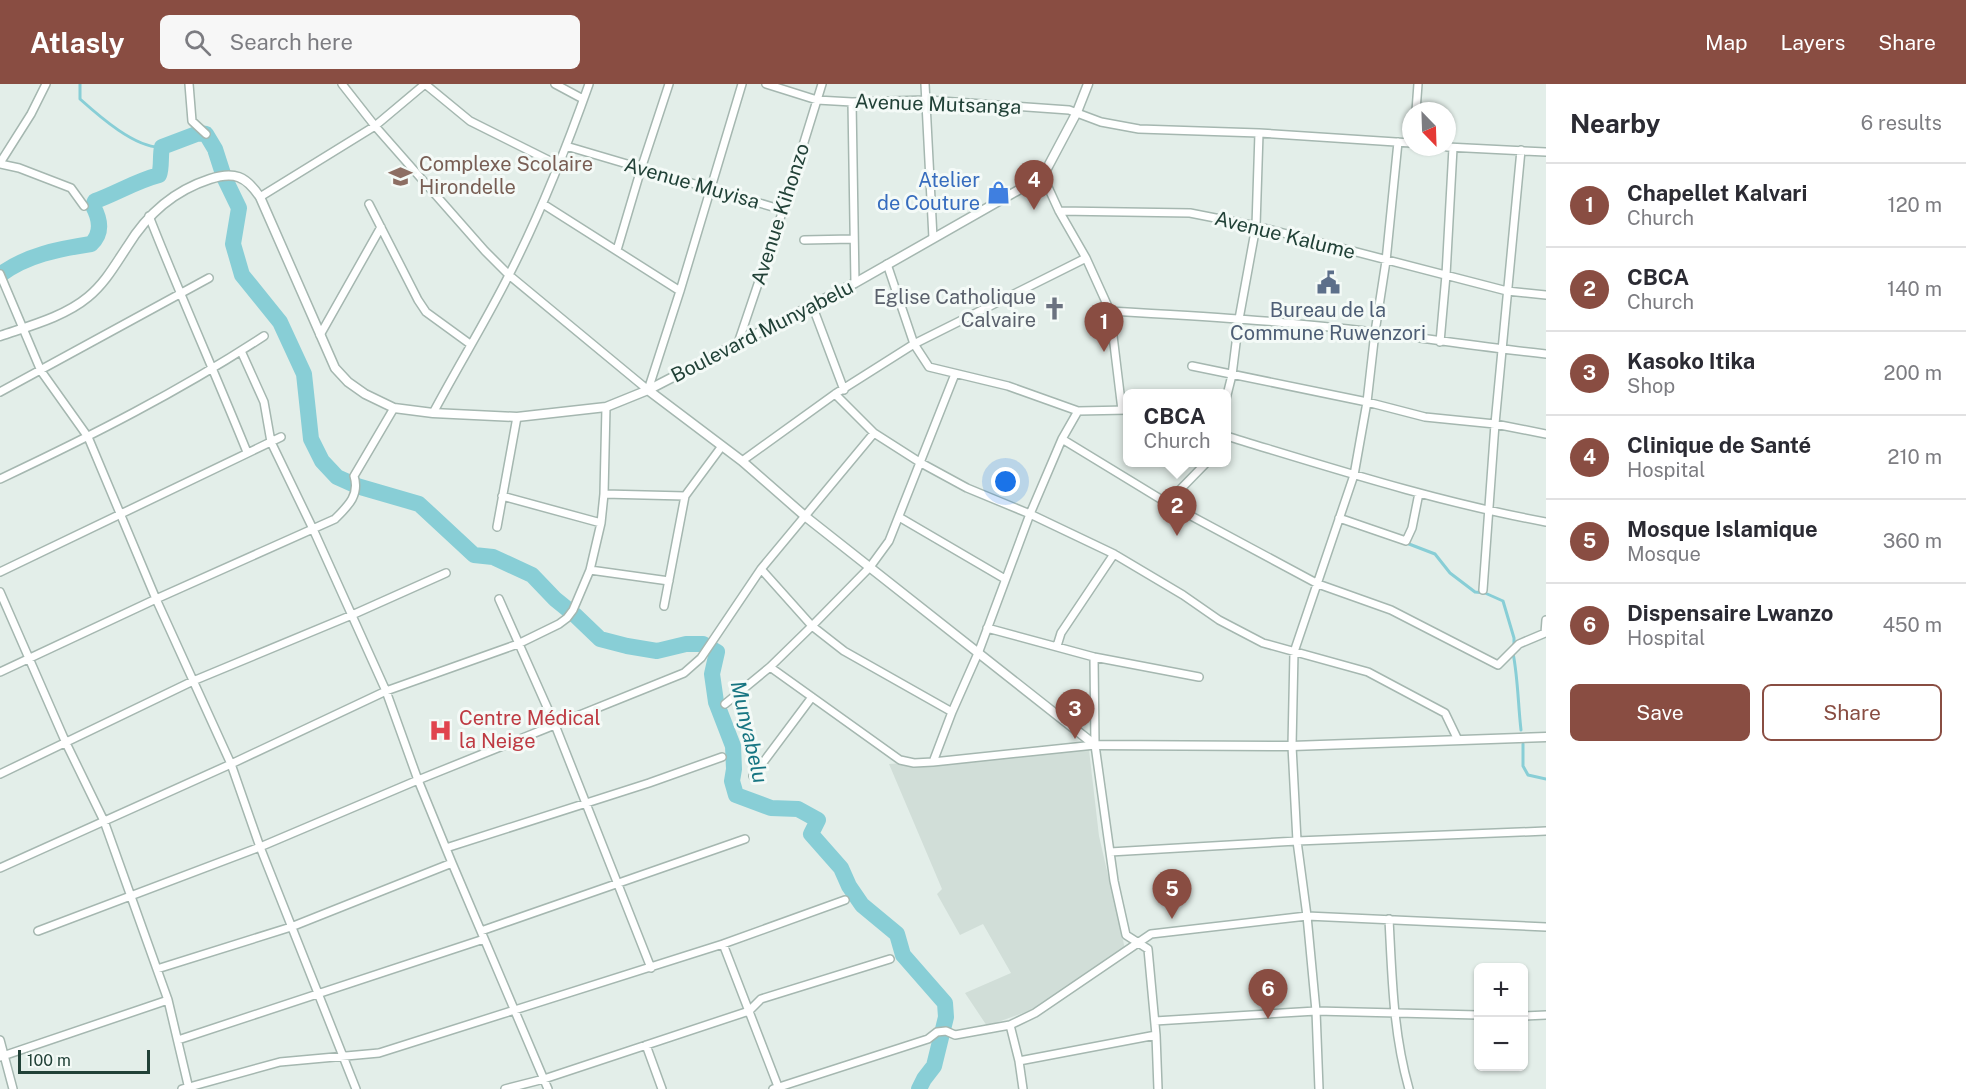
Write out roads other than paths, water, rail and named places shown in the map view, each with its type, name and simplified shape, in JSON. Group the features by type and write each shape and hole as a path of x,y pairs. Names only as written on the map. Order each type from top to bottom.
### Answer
{"street":[{"path":"46,84 31,114 0,163 20,168 71,188 84,206"},
{"path":"189,84 192,121 206,134"},
{"path":"342,84 375,126 484,251 509,275 648,390 742,461 806,517 979,651 1095,745"},
{"path":"0,336 70,309 88,298 109,277 127,246 149,216 179,192 216,177 230,175 243,178 251,183 260,197 375,126 425,84 470,122 558,165"},
{"path":"555,84 583,99"},
{"path":"433,413 509,275 543,204 589,84"},
{"path":"617,250 669,84"},
{"path":"648,390 742,84"},
{"name":"Avenue Mutsanga","path":"766,84 817,100 852,102 927,100 1069,110 1101,122 1139,129 1259,133 1402,142"},
{"name":"Avenue Kihonzo","path":"738,343 822,84"},
{"path":"925,84 933,238"},
{"path":"1088,84 1077,112 1043,176 1059,211 1086,258 1110,311 1123,397"},
{"path":"1417,102 1418,84"},
{"path":"852,102 855,283"},
{"path":"1229,389 1256,226 1259,133"},
{"path":"1319,1089 1316,1011 1297,842 1292,746 1294,652 1354,475 1386,261 1398,142"},
{"name":"Avenue Muyisa","path":"566,147 783,210"},
{"path":"1456,147 1546,152"},
{"path":"1483,590 1495,424 1521,150"},
{"path":"1440,342 1446,274 1450,156"},
{"name":"Boulevard Munyabelu","path":"260,197 335,368 348,382 365,394 394,408 433,413 517,417 606,407 648,390 855,283 1043,176"},
{"path":"369,204 417,300 426,312 470,344"},
{"path":"543,204 680,291"},
{"name":"Avenue Kalume","path":"1059,211 1190,213 1256,226 1508,291 1546,295"},
{"path":"149,216 247,452"},
{"path":"320,335 381,227"},
{"path":"804,240 853,239"},
{"path":"742,461 835,394 915,344 1086,258"},
{"path":"887,264 915,344 929,367 1008,386 1078,411 1123,410"},
{"path":"1,276 41,371 88,437 156,598 231,764 260,847 356,1089"},
{"path":"0,393 209,278"},
{"path":"812,305 844,390"},
{"path":"1110,311 1239,319 1375,332 1546,354"},
{"path":"0,479 88,437 213,369 264,336"},
{"path":"241,351 264,402 271,442 386,691 418,780 548,1089"},
{"path":"1191,366 1366,402 1425,417 1495,424 1546,434"},
{"path":"726,704 770,667 812,626 870,567 889,541 955,374"},
{"path":"835,394 874,433 921,463 967,488 1030,514 1114,554 1183,595 1219,620 1263,643 1368,672 1445,713 1458,740"},
{"path":"0,868 386,691 518,644 567,618 573,610 590,570 601,523 606,407"},
{"path":"0,672 156,598 335,519 350,504 357,486 354,476 394,408"},
{"path":"933,762 979,651 1030,514 1062,439 1078,411"},
{"path":"497,527 517,417"},
{"path":"38,931 260,847 418,780 684,673 701,658 761,568 874,433"},
{"path":"1231,437 1354,475 1488,512 1546,522"},
{"path":"0,572 247,452 281,438"},
{"path":"1062,439 1167,504 1318,584 1391,610 1498,665 1519,644 1545,633 1546,620"},
{"path":"664,606 685,496 722,446"},
{"path":"1167,504 1202,467"},
{"path":"1340,518 1406,541 1412,528 1419,493"},
{"path":"604,494 685,496"},
{"path":"502,496 601,523"},
{"path":"899,517 1005,579"},
{"path":"1057,646 1061,633 1114,554"},
{"path":"761,568 812,626 844,651 952,712"},
{"path":"590,570 669,581"},
{"path":"0,774 193,681 446,573"},
{"path":"0,592 66,743 104,822 132,895 168,1000 187,1088 280,1062 379,1053 651,968 845,900"},
{"path":"499,599 555,725 651,968"},
{"path":"987,628 1094,657 1199,677"},
{"path":"1094,657 1095,745 1110,852 1126,935 1148,949 1155,1021 1158,1089"},
{"path":"770,667 900,760 914,763 1095,745 1292,746 1546,737"},
{"path":"753,776 812,697"},
{"path":"446,848 649,783 722,757"},
{"path":"1110,852 1546,831"},
{"path":"481,931 745,839"},
{"path":"157,969 291,927 452,863"},
{"path":"723,944 777,1088 928,1039 937,1032 946,1031 956,1035 1010,1025 1035,1013 1151,934 1307,916 1546,927"},
{"path":"1389,919 1393,1011 1409,1089"},
{"path":"178,1040 484,939"},
{"path":"505,1089 544,1079 749,1011 761,999 890,959"},
{"path":"2,1056 168,1000"},
{"path":"1155,1021 1316,1011 1393,1011 1474,1015"},
{"path":"1528,1016 1546,1015"},
{"path":"1010,1025 1023,1089"},
{"path":"1019,1061 1156,1035"},
{"path":"0,1040 2,1056 13,1089"},
{"path":"646,1045 662,1089"}],"waterway":[{"path":"80,84 80,99 107,122 141,143 162,147"},
{"name":"Munyabelu","path":"0,275 32,258 91,244 99,231 99,221 93,206 95,201 159,175 162,147 199,133 206,134 215,149 224,177 239,208 233,244 242,275 280,322 304,374 311,439 322,461 337,477 357,486 419,504 474,555 493,557 532,575 600,639 657,651 686,644 703,644 717,652 712,674 716,702 733,746 732,781 736,795 771,808 798,809 818,820 811,834 841,868 849,886 862,905 897,934 903,955 945,1003 946,1017 934,1066 919,1089"},
{"path":"1409,544 1435,554 1450,573 1475,592 1485,593 1503,601 1514,638 1514,646"},
{"path":"1513,653 1521,730"},
{"path":"1523,744 1523,766 1528,775 1546,779"}],"place":[{"name":"Complexe Scolaire Hirondelle","path":"401,176"},
{"name":"Atelier de Couture","path":"998,192"},
{"name":"Clinique de Santé","path":"1034,210"},
{"name":"Bureau de la Commune Ruwenzori","path":"1328,283"},
{"name":"Eglise Catholique Calvaire","path":"1054,308"},
{"name":"Chapellet Kalvari","path":"1104,352"},
{"name":"CBCA","path":"1177,536"},
{"name":"Centre Médical la Neige","path":"441,730"},
{"name":"Kasoko Itika","path":"1075,739"},
{"name":"Mosque Islamique","path":"1172,919"},
{"name":"Dispensaire Lwanzo","path":"1268,1019"}]}
